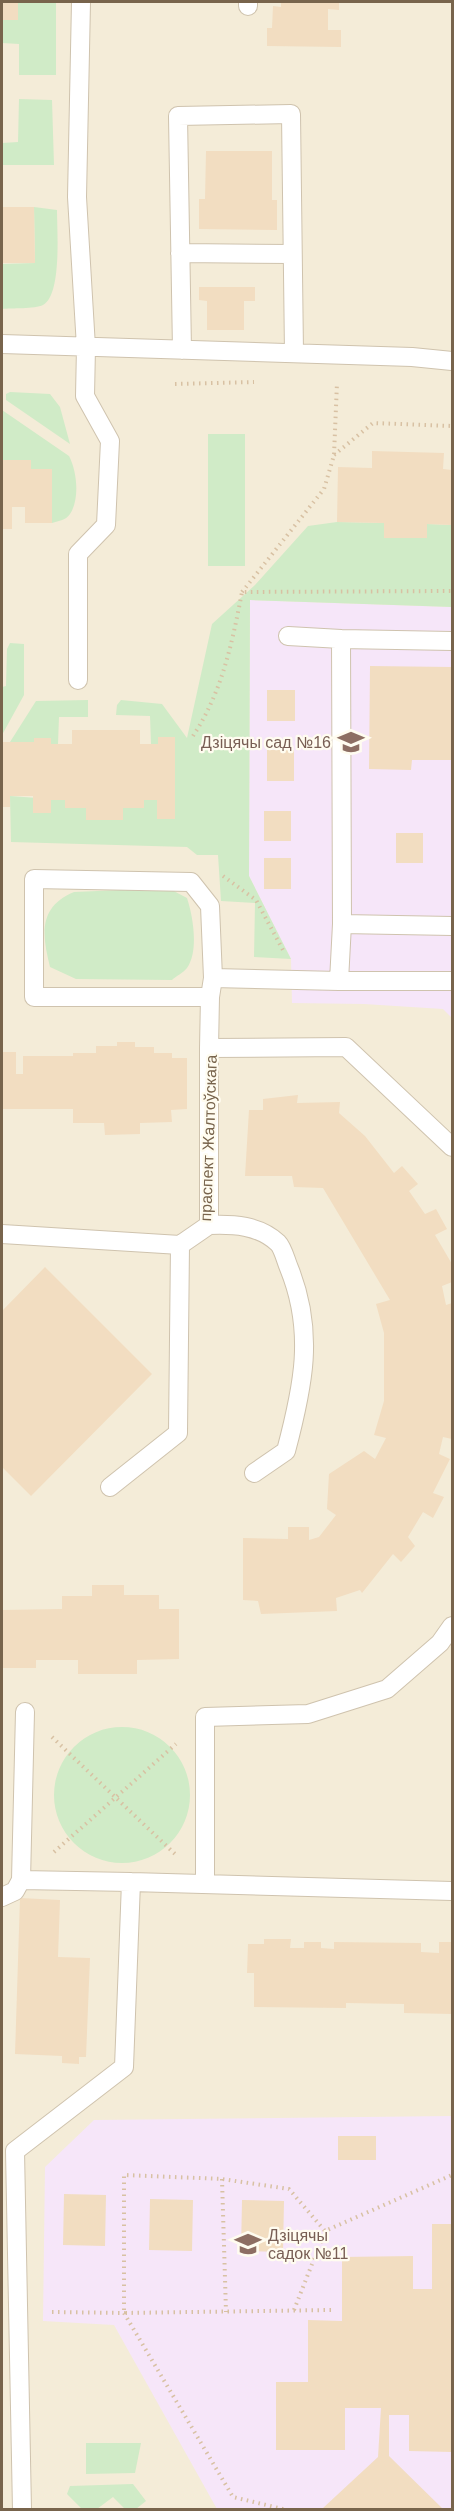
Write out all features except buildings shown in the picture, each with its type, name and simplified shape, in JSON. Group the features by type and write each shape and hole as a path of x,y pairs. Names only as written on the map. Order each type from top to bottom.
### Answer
{"lane":[{"path":"78,680 78,554 106,525 110,441 85,396 86,347 77,197 81,2"},
{"path":"182,350 178,116 291,114 294,353"},
{"path":"180,253 292,254"},
{"path":"2,344 294,353 453,361"},
{"path":"288,636 453,641"},
{"path":"339,981 342,924 341,639"},
{"path":"209,1048 210,997 213,978 210,906 191,882 34,879 34,997 210,997"},
{"path":"342,924 453,926"},
{"path":"213,978 453,981"},
{"name":"праспект Жалтоўскага","path":"180,1245 209,1225 209,1048 346,1047 453,1147"},
{"path":"209,1225 233,1224 250,1227 279,1244 296,1285 306,1343 302,1392 286,1451 254,1473"},
{"path":"2,1234 180,1245 178,1432 110,1487"},
{"path":"205,1884 205,1717 308,1714 387,1689 440,1643 453,1626"},
{"path":"2,1897 15,1890 21,1880 25,1712"},
{"path":"21,1880 453,1891"},
{"path":"21,2510 8,2152 124,2067 131,1882"}],"path":[{"path":"242,592 324,489 334,455 337,380"},
{"path":"334,455 374,423 453,426"},
{"path":"219,873 256,900 299,979"},
{"path":"25,1712 205,1884"},
{"path":"21,1880 117,1799 205,1717"},
{"path":"287,2510 233,2497 124,2313 124,2175 222,2179 290,2188 325,2231"},
{"path":"294,2310 325,2231 453,2175"},
{"path":"222,2179 226,2312"},
{"path":"52,2312 331,2310"}],"shaded area":[{"path":"2,2 452,2 452,2509 2,2509"},
{"name":"Дзіцячы сад №16","path":"250,600 452,607 452,1018 443,1009 364,1004 292,1003 291,959 249,876"},
{"name":"Дзіцячы садок №11","path":"452,2116 452,2509 217,2509 114,2325 43,2321 45,2167 94,2120"}],"green space":[{"path":"18,2 56,2 56,75 19,75 19,44 2,43 2,20 18,20"},
{"path":"19,99 52,100 54,165 2,165 2,143 18,142"},
{"path":"34,207 57,210 58,246 53,289 49,299 43,305 2,309 2,264 35,263"},
{"path":"10,392 50,394 60,407 70,444 6,400 6,394"},
{"path":"2,410 69,456 75,477 76,493 73,508 64,519 52,523 52,469 31,469 30,460 2,460"},
{"path":"208,434 245,434 245,566 208,566"},
{"path":"337,522 384,523 384,538 426,538 427,524 452,525 452,607 250,600 249,876 291,959 254,957 255,903 221,901 218,855 197,855 187,847 11,842 10,796 65,800 65,808 86,808 86,820 123,820 123,808 143,808 144,800 157,800 157,819 175,819 175,737 158,737 158,744 151,744 150,716 116,715 117,705 121,700 162,704 187,738 212,624 255,585 308,526"},
{"path":"10,643 24,644 24,695 2,735 2,687 6,686 7,649"},
{"path":"88,700 88,717 59,717 58,744 51,744 51,738 34,738 34,742 10,742 36,701"},
{"path":"168,888 187,898 194,933 191,961 185,970 172,980 76,979 50,967 45,944 46,923 48,914 62,898 74,892"},
{"path":"122,1727 148,1732 170,1747 185,1769 190,1795 185,1821 170,1843 148,1858 122,1863 96,1858 74,1843 59,1821 54,1795 59,1769 74,1747 96,1732"},
{"path":"86,2443 141,2443 135,2473 86,2474"},
{"path":"133,2484 146,2501 136,2509 125,2509 113,2497 97,2509 82,2509 67,2494 70,2486"}],"place":[{"name":"Дзіцячы сад №16","path":"351,742"},
{"name":"Дзіцячы садок №11","path":"248,2244"}]}
